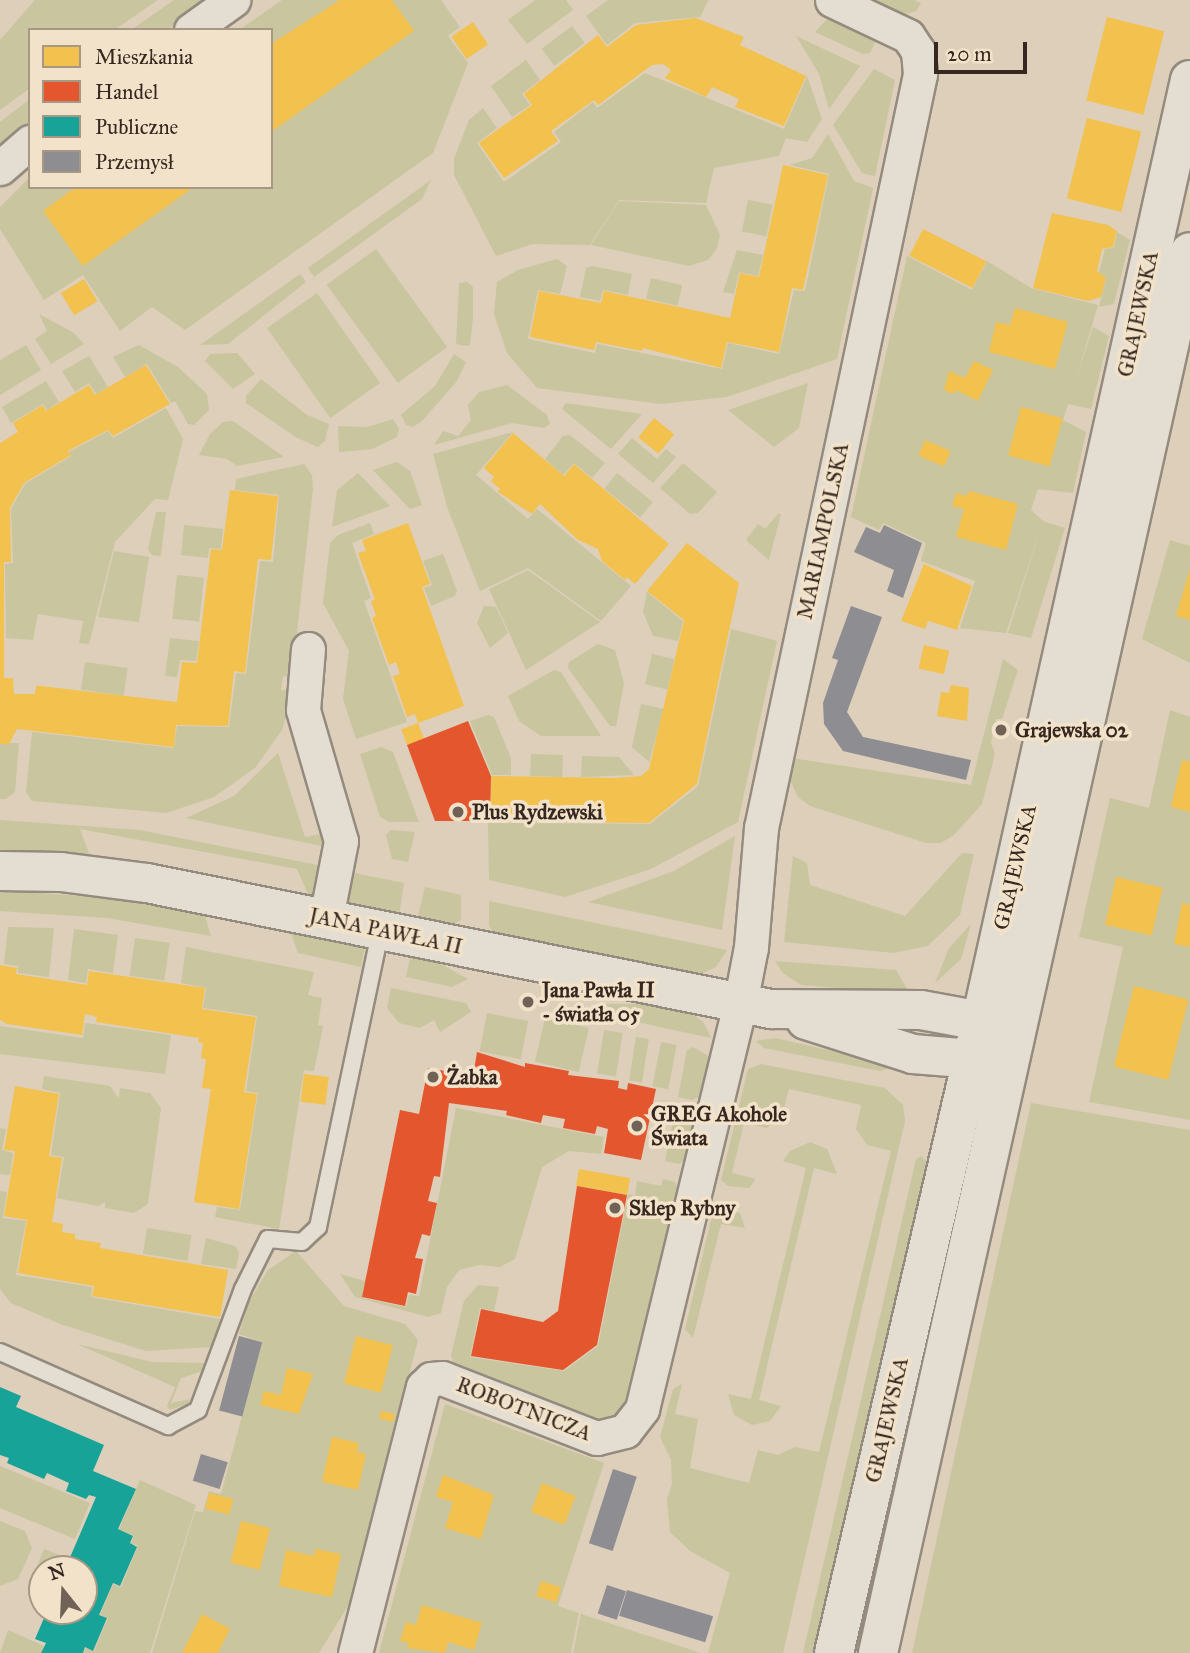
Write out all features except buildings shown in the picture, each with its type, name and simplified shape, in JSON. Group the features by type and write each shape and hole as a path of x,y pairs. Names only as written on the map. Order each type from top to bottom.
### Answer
{"main road":[{"name":"GRAJEWSKA","path":"834,1653 981,1021 1190,80"},
{"name":"GRAJEWSKA","path":"878,1653 1190,252"},
{"name":"JANA PAWŁA II","path":"0,871 61,872 147,883 381,929 755,1006 913,1054 972,1059 1014,1049"},
{"name":"JANA PAWŁA II","path":"755,1006 921,1010 981,1021 1014,1049"}],"street":[{"path":"194,28 233,0"},
{"name":"MARIAMPOLSKA","path":"755,1006 751,947 761,828 920,61 912,41 901,30 832,0"},
{"path":"0,168 28,144"},
{"path":"307,649 303,710 341,841 326,919"},
{"name":"ROBOTNICZA","path":"355,1653 423,1387 432,1379 442,1378 597,1438 613,1437 636,1421 755,1006"}],"lane":[{"path":"0,1352 168,1426 198,1409 243,1289 268,1239 302,1242 318,1227 381,929"}],"shaded area":[{"path":"35,0 158,0 117,28 28,28 28,89 0,110 0,40"},
{"path":"174,0 210,0 169,28 134,28"},
{"path":"282,0 441,0 460,27 448,36 468,63 433,153 185,330 152,307 120,331 83,275 44,300 0,229 0,207 28,179 28,189 273,189 273,28 242,28"},
{"path":"535,0 566,0 573,10 527,44 508,20"},
{"path":"608,0 708,1 700,17 635,23 607,45 586,16"},
{"path":"865,0 914,0 921,3 916,11 899,16"},
{"path":"831,15 878,36 870,53 863,54 815,32"},
{"path":"572,26 585,43 554,66 542,49"},
{"path":"796,36 860,66 829,109 819,74"},
{"path":"526,60 540,80 522,94 530,105 512,117 491,86"},
{"path":"874,69 895,80 875,176 862,173 833,125"},
{"path":"645,73 784,129 807,76 822,119 807,142 786,138 779,156 714,168 706,203 619,200 590,245 533,244 496,256 454,175 454,159 469,120 483,108 497,128 477,143 504,182 561,142 554,132 593,102 597,108"},
{"path":"28,101 28,126 0,150 0,122"},
{"path":"828,134 854,181 873,188 837,359 727,397 661,404 537,388 507,353 494,314 497,282 518,270 557,259 567,266 560,294 538,290 528,339 595,353 597,344 722,369 728,343 779,354 794,290 805,291 829,174 790,165 812,158"},
{"path":"431,180 422,199 314,277 308,268"},
{"path":"748,200 773,205 766,236 742,231"},
{"path":"619,201 706,205 720,235 716,250 708,260 689,266 591,245"},
{"path":"1117,232 1130,240 1114,304 1099,307 1106,278 1099,272 1105,249 1114,248"},
{"path":"376,249 447,347 398,383 327,285"},
{"path":"737,250 763,255 758,276 739,272 734,294 723,292"},
{"path":"907,256 972,290 987,261 1031,288 1098,305 1075,383 1093,327 1109,336 1091,409 1068,404 1063,420 1086,432 1073,493 1038,489 1031,510 1043,521 1065,528 1031,638 1008,633 1041,527 1006,633 960,628 975,581 921,561 926,543 883,523 879,530 851,517"},
{"path":"592,266 632,274 628,295 603,290 600,301 580,297 586,268"},
{"path":"300,274 306,282 228,344 200,345"},
{"path":"651,278 682,285 677,306 646,298"},
{"path":"467,282 473,287 473,318 470,345 465,346 456,344 459,283"},
{"path":"317,293 380,383 330,418 267,328"},
{"path":"39,314 74,333 84,344 51,364 35,339 47,331"},
{"path":"26,345 41,370 0,395 0,360"},
{"path":"139,345 178,367 207,394 209,410 194,425 188,424 175,401 171,403 147,364 125,377 113,357"},
{"path":"237,353 255,374 233,389 205,361 210,354"},
{"path":"454,354 466,362 457,381 422,421 413,427 406,425 401,415 435,386"},
{"path":"89,356 108,387 96,394 89,383 75,392 62,371"},
{"path":"261,379 307,415 329,424 325,441 318,447 297,438 246,403 246,396"},
{"path":"46,381 59,402 47,410 43,404 11,423 2,407"},
{"path":"808,383 799,428 774,447 728,410"},
{"path":"507,385 547,415 550,424 544,428 512,423 434,445 443,431 458,436 471,420 468,405 479,392"},
{"path":"566,403 642,414 611,449 562,409"},
{"path":"166,408 183,439 168,500 155,499 115,542 89,644 79,643 83,621 38,614 33,640 6,638 5,564 13,563 11,509 25,484 71,456 69,452 108,431 113,438"},
{"path":"393,419 399,429 397,437 372,449 339,452 338,426 367,427"},
{"path":"233,421 283,457 237,466 227,459 199,455 210,434 223,422"},
{"path":"513,432 476,475 528,519 537,509 631,586 601,621 528,568 480,591 447,507 433,454"},
{"path":"570,435 605,463 592,478 574,463 563,475 545,459 563,436"},
{"path":"632,438 657,459 666,449 676,457 653,483 618,454"},
{"path":"397,462 410,471 422,505 410,509 373,470"},
{"path":"683,463 717,492 698,513 690,514 660,488"},
{"path":"304,464 312,475 313,489 292,677 283,676 281,690 290,691 288,709 282,730 255,768 214,797 166,813 32,801 26,792 32,732 174,748 177,726 229,727 236,673 246,674 260,561 273,562 279,495 235,490 236,479"},
{"path":"358,473 390,506 332,527 337,490"},
{"path":"617,473 653,502 640,517 604,489"},
{"path":"156,512 166,512 161,556 152,555 148,549"},
{"path":"781,514 769,560 746,540 758,524 765,529"},
{"path":"370,523 374,534 352,543 371,598 364,601 407,722 356,739 343,699 349,651 323,603 330,543 338,535"},
{"path":"184,525 223,529 221,549 209,548 208,558 181,555"},
{"path":"1170,540 1190,546 1190,663 1142,639"},
{"path":"114,551 149,557 139,622 98,617"},
{"path":"443,554 457,591 455,596 431,606 424,588 432,585 423,561"},
{"path":"528,570 600,622 526,670 489,589"},
{"path":"177,575 204,578 199,622 172,619"},
{"path":"647,592 683,621 678,641 653,636 643,612"},
{"path":"484,606 496,607 508,633 490,648 477,623"},
{"path":"731,629 777,641 738,822 651,869 565,897 489,880 488,823 650,824 698,786"},
{"path":"170,638 199,641 196,661 180,660 177,677 165,676"},
{"path":"598,644 615,650 624,683 616,726 610,726 568,668 569,662"},
{"path":"652,654 674,659 667,689 645,684"},
{"path":"1003,659 1018,670 1002,719 996,719 991,743 995,754 982,804 954,835 941,843 926,843 810,806 798,797 791,782 791,758 971,785"},
{"path":"85,662 128,668 124,696 81,690"},
{"path":"554,670 561,672 601,736 541,736 519,721 508,696"},
{"path":"641,704 664,709 649,762 632,747"},
{"path":"1170,710 1190,717 1190,1120 1089,1102 1123,947 1079,937 1110,798 1149,808"},
{"path":"488,715 494,717 511,758 511,775 492,775 470,721"},
{"path":"0,743 19,743 15,792 6,799 0,799"},
{"path":"381,747 393,752 419,822 389,822 380,817 360,754"},
{"path":"278,753 305,837 326,833 326,847 186,818 234,796"},
{"path":"531,754 563,755 562,777 530,776"},
{"path":"582,756 619,757 634,775 581,777"},
{"path":"0,820 139,830 323,866 314,894 309,896 297,869 80,829 90,856 0,853"},
{"path":"391,830 415,832 408,862 392,859 386,835"},
{"path":"735,836 722,930 588,902 674,871"},
{"path":"962,853 974,854 960,915 928,946 894,953 784,942 793,856 807,863 810,885 905,916"},
{"path":"349,872 404,883 399,915 351,905 343,897"},
{"path":"425,887 461,895 461,920 451,926 417,919"},
{"path":"0,890 148,901 204,913 211,936 107,918 0,911"},
{"path":"489,901 727,950 716,967 694,977 496,936 489,926"},
{"path":"971,924 961,959 935,983 949,948"},
{"path":"8,927 54,928 49,977 18,973 18,966 4,964"},
{"path":"74,929 118,935 113,973 88,969 86,983 68,980"},
{"path":"290,930 365,946 361,967 298,953"},
{"path":"135,938 170,943 164,981 130,976"},
{"path":"186,947 314,972 308,995 322,998 318,1025 323,1026 314,1071 304,1070 279,1229 215,1217 217,1207 240,1210 258,1093 246,1091 257,1016 203,1008 206,988 181,983"},
{"path":"411,954 430,958 468,979 452,987 406,977"},
{"path":"775,961 896,970 910,994 801,985 783,973"},
{"path":"391,988 466,1003 471,1012 440,1032 434,1020 420,1028 399,1023 387,1008"},
{"path":"606,1004 650,1004 690,1012 704,1023 711,1038 618,1018"},
{"path":"487,1013 528,1021 521,1059 480,1051"},
{"path":"545,1018 589,1028 579,1072 535,1062"},
{"path":"85,1023 171,1035 165,1074 0,1054 0,1026 83,1038"},
{"path":"604,1030 623,1033 616,1076 597,1073"},
{"path":"636,1037 649,1039 642,1082 629,1080"},
{"path":"775,1038 898,1066 880,1071 764,1048 756,1041"},
{"path":"661,1042 677,1045 668,1089 652,1086"},
{"path":"693,1047 710,1057 701,1096 692,1100 678,1097 687,1050"},
{"path":"761,1064 885,1088 903,1105 905,1121 783,1653 708,1653 730,1573 690,1551 670,1532 667,1499 672,1484 671,1460 660,1437 673,1389 682,1384 675,1414 698,1419 690,1468 749,1483 758,1450 778,1455 795,1447 819,1452 891,1151 867,1145 856,1129 861,1105 789,1089 783,1112 767,1128 744,1123 732,1173 756,1179 749,1188 728,1186 721,1180 748,1069"},
{"path":"44,1076 110,1086 119,1099 120,1088 150,1093 161,1108 148,1204 134,1213 105,1208 105,1202 98,1206 57,1198 64,1157 51,1155 60,1093 42,1089"},
{"path":"1031,1103 1190,1130 1190,1653 912,1653"},
{"path":"456,1108 604,1137 601,1154 569,1151 542,1167 515,1259 500,1267 479,1265 459,1270 447,1287 441,1313 428,1317 355,1297 340,1274 365,1281 362,1298 406,1307 409,1295 419,1296"},
{"path":"675,1111 690,1113 694,1120 685,1160 679,1164 665,1161"},
{"path":"0,1128 6,1129 2,1150 13,1153 10,1175 0,1174"},
{"path":"810,1142 827,1149 837,1174 814,1168 759,1400 781,1406 770,1421 752,1425 734,1415 728,1394 751,1399 806,1168 783,1161 790,1151"},
{"path":"921,1156 927,1162 814,1653 803,1653 916,1159"},
{"path":"962,1173 969,1174 859,1653 853,1653"},
{"path":"663,1179 675,1182 678,1190 627,1404 615,1419 592,1422 455,1370 451,1355 464,1301 478,1285 499,1287 494,1311 480,1308 470,1357 564,1371 598,1346 628,1194 635,1196 637,1181 661,1186"},
{"path":"0,1191 7,1192 3,1218 26,1221 16,1275 92,1287 91,1297 220,1319 212,1347 146,1351 60,1324 11,1303 0,1289"},
{"path":"722,1210 740,1213 745,1228 721,1224 693,1338 685,1329 713,1212"},
{"path":"147,1228 191,1235 187,1261 143,1254"},
{"path":"206,1238 235,1246 239,1252 236,1269 201,1264"},
{"path":"296,1251 344,1306 405,1324 418,1340 351,1601 319,1653 152,1653 195,1511 203,1512 209,1491 221,1494 262,1342 239,1334 249,1302 268,1270"},
{"path":"77,1344 152,1362 205,1363 203,1371 181,1378 171,1403 190,1399 188,1404 170,1410 167,1406 175,1387"},
{"path":"445,1404 604,1463 558,1606 579,1613 571,1653 379,1653"},
{"path":"0,1466 90,1503 75,1539 0,1508"},
{"path":"140,1480 196,1505 150,1653 84,1653 86,1648 94,1651 108,1618 100,1615 113,1584 121,1587 138,1546 131,1543 134,1536 119,1529"},
{"path":"0,1521 25,1531 32,1548 18,1579 0,1586"},
{"path":"44,1549 59,1555 42,1555"},
{"path":"581,1614 701,1653 573,1653"},
{"path":"8,1630 44,1646 41,1653 0,1653"}],"place":[{"name":"Grajewska 02","path":"1001,730"},
{"name":"Plus Rydzewski","path":"458,812"},
{"name":"Jana Pawła II - światła 05","path":"528,1002"},
{"name":"Żabka","path":"433,1077"},
{"name":"GREG Akohole Świata","path":"637,1126"},
{"name":"Sklep Rybny","path":"615,1208"}]}
